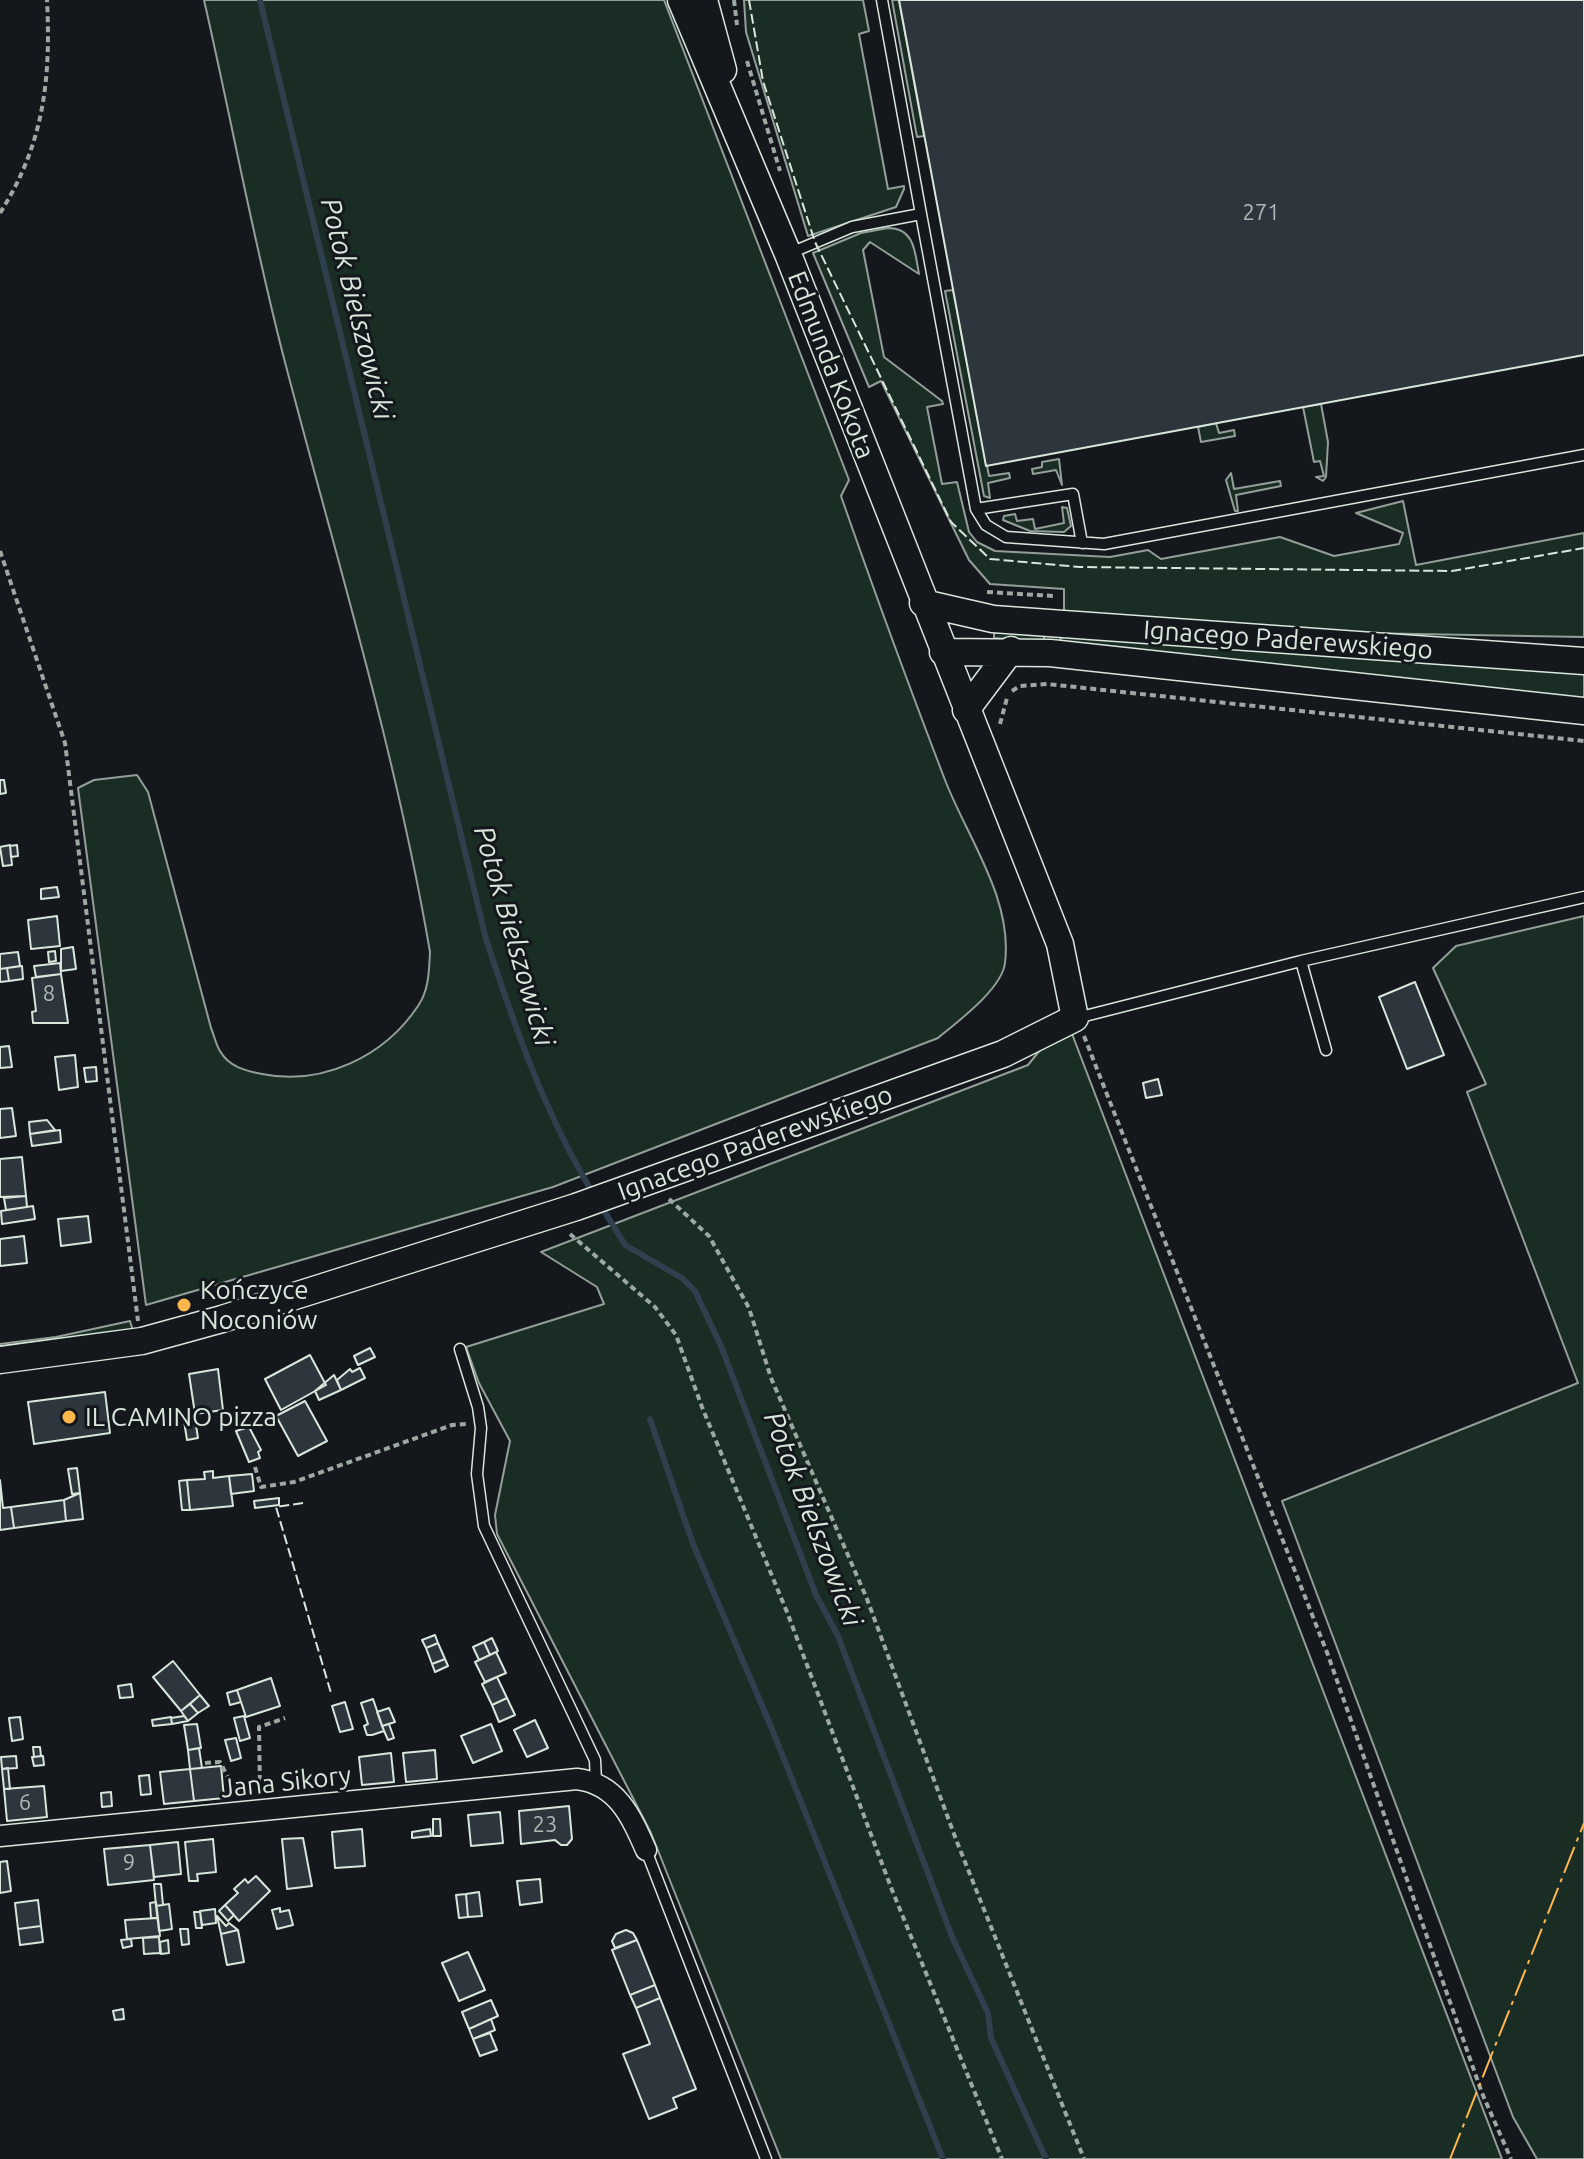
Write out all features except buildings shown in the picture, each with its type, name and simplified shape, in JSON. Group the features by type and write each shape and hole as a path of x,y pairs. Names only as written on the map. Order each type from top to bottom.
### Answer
{"main road":[{"name":"Edmunda Kokota","path":"681,0 788,254 923,603"},
{"name":"Edmunda Kokota","path":"710,5 737,128"},
{"name":"Ignacego Paderewskiego","path":"923,603 993,619 1584,661"},
{"path":"923,603 1060,944 1075,1018"},
{"path":"943,652 993,619"},
{"name":"Ignacego Paderewskiego","path":"943,652 1011,650 1584,711"},
{"path":"966,710 1011,650"},
{"name":"Ignacego Paderewskiego","path":"0,1360 142,1341 567,1209 1003,1054 1075,1018"}],"street":[{"name":"Jana Sikory","path":"0,1836 253,1806 587,1781"},
{"path":"587,1781 609,1789 630,1814 646,1850"}],"lane":[{"path":"882,0 976,509 990,529 1006,537 1116,543 1584,455"},
{"path":"788,254 852,227 921,214"},
{"path":"976,509 1073,494 1082,543"},
{"path":"1075,1018 1301,961 1584,897"},
{"path":"1301,961 1326,1050"},
{"path":"460,1349 478,1407 481,1428 477,1474 484,1526 595,1760 587,1781"},
{"path":"646,1850 766,2159"}],"path":[{"path":"0,213 33,145 47,93 50,51 47,0"},
{"path":"734,0 738,33"},
{"path":"742,47 781,173"},
{"path":"0,551 65,743 133,1299 142,1341"},
{"path":"983,592 1054,596"},
{"path":"1002,734 1002,710 1013,690 1047,684 1584,741"},
{"path":"1075,1018 1155,1209 1322,1640 1477,2079 1511,2159"},
{"path":"653,1179 658,1189 709,1236 749,1308 771,1378 867,1599 957,1842 1084,2159"},
{"path":"567,1209 580,1246 655,1307 676,1335 702,1407 787,1612 892,1890 1002,2159"},
{"path":"255,1467 261,1487 294,1482 458,1423 481,1428"},
{"path":"253,1806 259,1727 285,1718"},
{"path":"205,1763 220,1762 253,1806"}],"green space":[{"path":"204,0 664,0 849,480 841,496 905,674 954,802 995,892 1006,939 1005,963 1002,973 987,994 938,1038 553,1187 146,1305 78,788 94,780 137,775 148,792 211,1028 217,1046 228,1061 238,1067 285,1077 307,1076 350,1064 370,1053 404,1024 422,1000 429,973 430,952 383,731 274,321"},
{"path":"744,0 863,0 869,31 859,34 888,189 904,186 896,207 808,236 746,32"},
{"path":"892,0 899,0 924,136 917,137"},
{"path":"888,228 904,232 909,237 915,250 919,274 870,242 863,250 884,357 942,401 943,404 927,407 942,484 957,482 969,532 977,542 995,551 1110,557 1148,550 1161,559 1280,537 1334,556 1399,544 1403,533 1356,513 1403,501 1416,565 1584,533 1584,637 1361,633 1064,612 1064,589 990,584 969,560 881,381 869,387 813,253 861,233"},
{"path":"953,290 989,476 1009,473 1010,478 988,483 990,498 984,496 945,291"},
{"path":"1321,404 1328,442 1326,477 1323,481 1316,477 1324,476 1320,461 1314,462 1303,407"},
{"path":"1216,423 1219,433 1234,430 1235,436 1201,442 1198,427"},
{"path":"1059,459 1062,485 1056,470 1033,474 1032,469 1042,467 1042,462"},
{"path":"1231,473 1234,489 1280,481 1281,486 1236,495 1238,511 1235,511 1226,480"},
{"path":"1062,507 1067,508 1071,526 1064,532 1030,531 1003,520 1004,516 1015,514 1017,521 1033,519 1035,529 1064,523"},
{"path":"1006,631 1044,635 1044,642 994,638 994,633"},
{"path":"1061,636 1584,673 1584,700 1060,643"},
{"path":"1584,916 1584,2159 1537,2159 1513,2117 1282,1501 1578,1383 1467,1092 1486,1084 1433,968 1456,946"},
{"path":"1066,1018 1502,2159 781,2159 651,1833 497,1534 495,1515 510,1441 479,1383 466,1347 604,1304 597,1287 541,1252 1028,1065"},
{"path":"130,1321 133,1331 0,1349 0,1344 56,1337"}],"waterway":[{"name":"Potok Bielszowicki","path":"260,0 486,939 546,1102 594,1195"},
{"name":"Potok Bielszowicki","path":"600,1204 625,1245 682,1278 695,1291 721,1346 816,1595 838,1636 953,1939 988,2013 991,2038 1046,2159"},
{"path":"650,1419 693,1544 772,1729 943,2159"}],"fence":[{"path":"749,0 763,81 815,242 951,522 990,559 1080,567 1452,571 1584,548"},
{"path":"303,1503 276,1507 331,1693"}],"power":[{"path":"1450,2159 1584,1823"}],"place":[{"name":"Kończyce Noconiów","path":"184,1305"},
{"name":"IL CAMINO pizza","path":"69,1417"}]}
